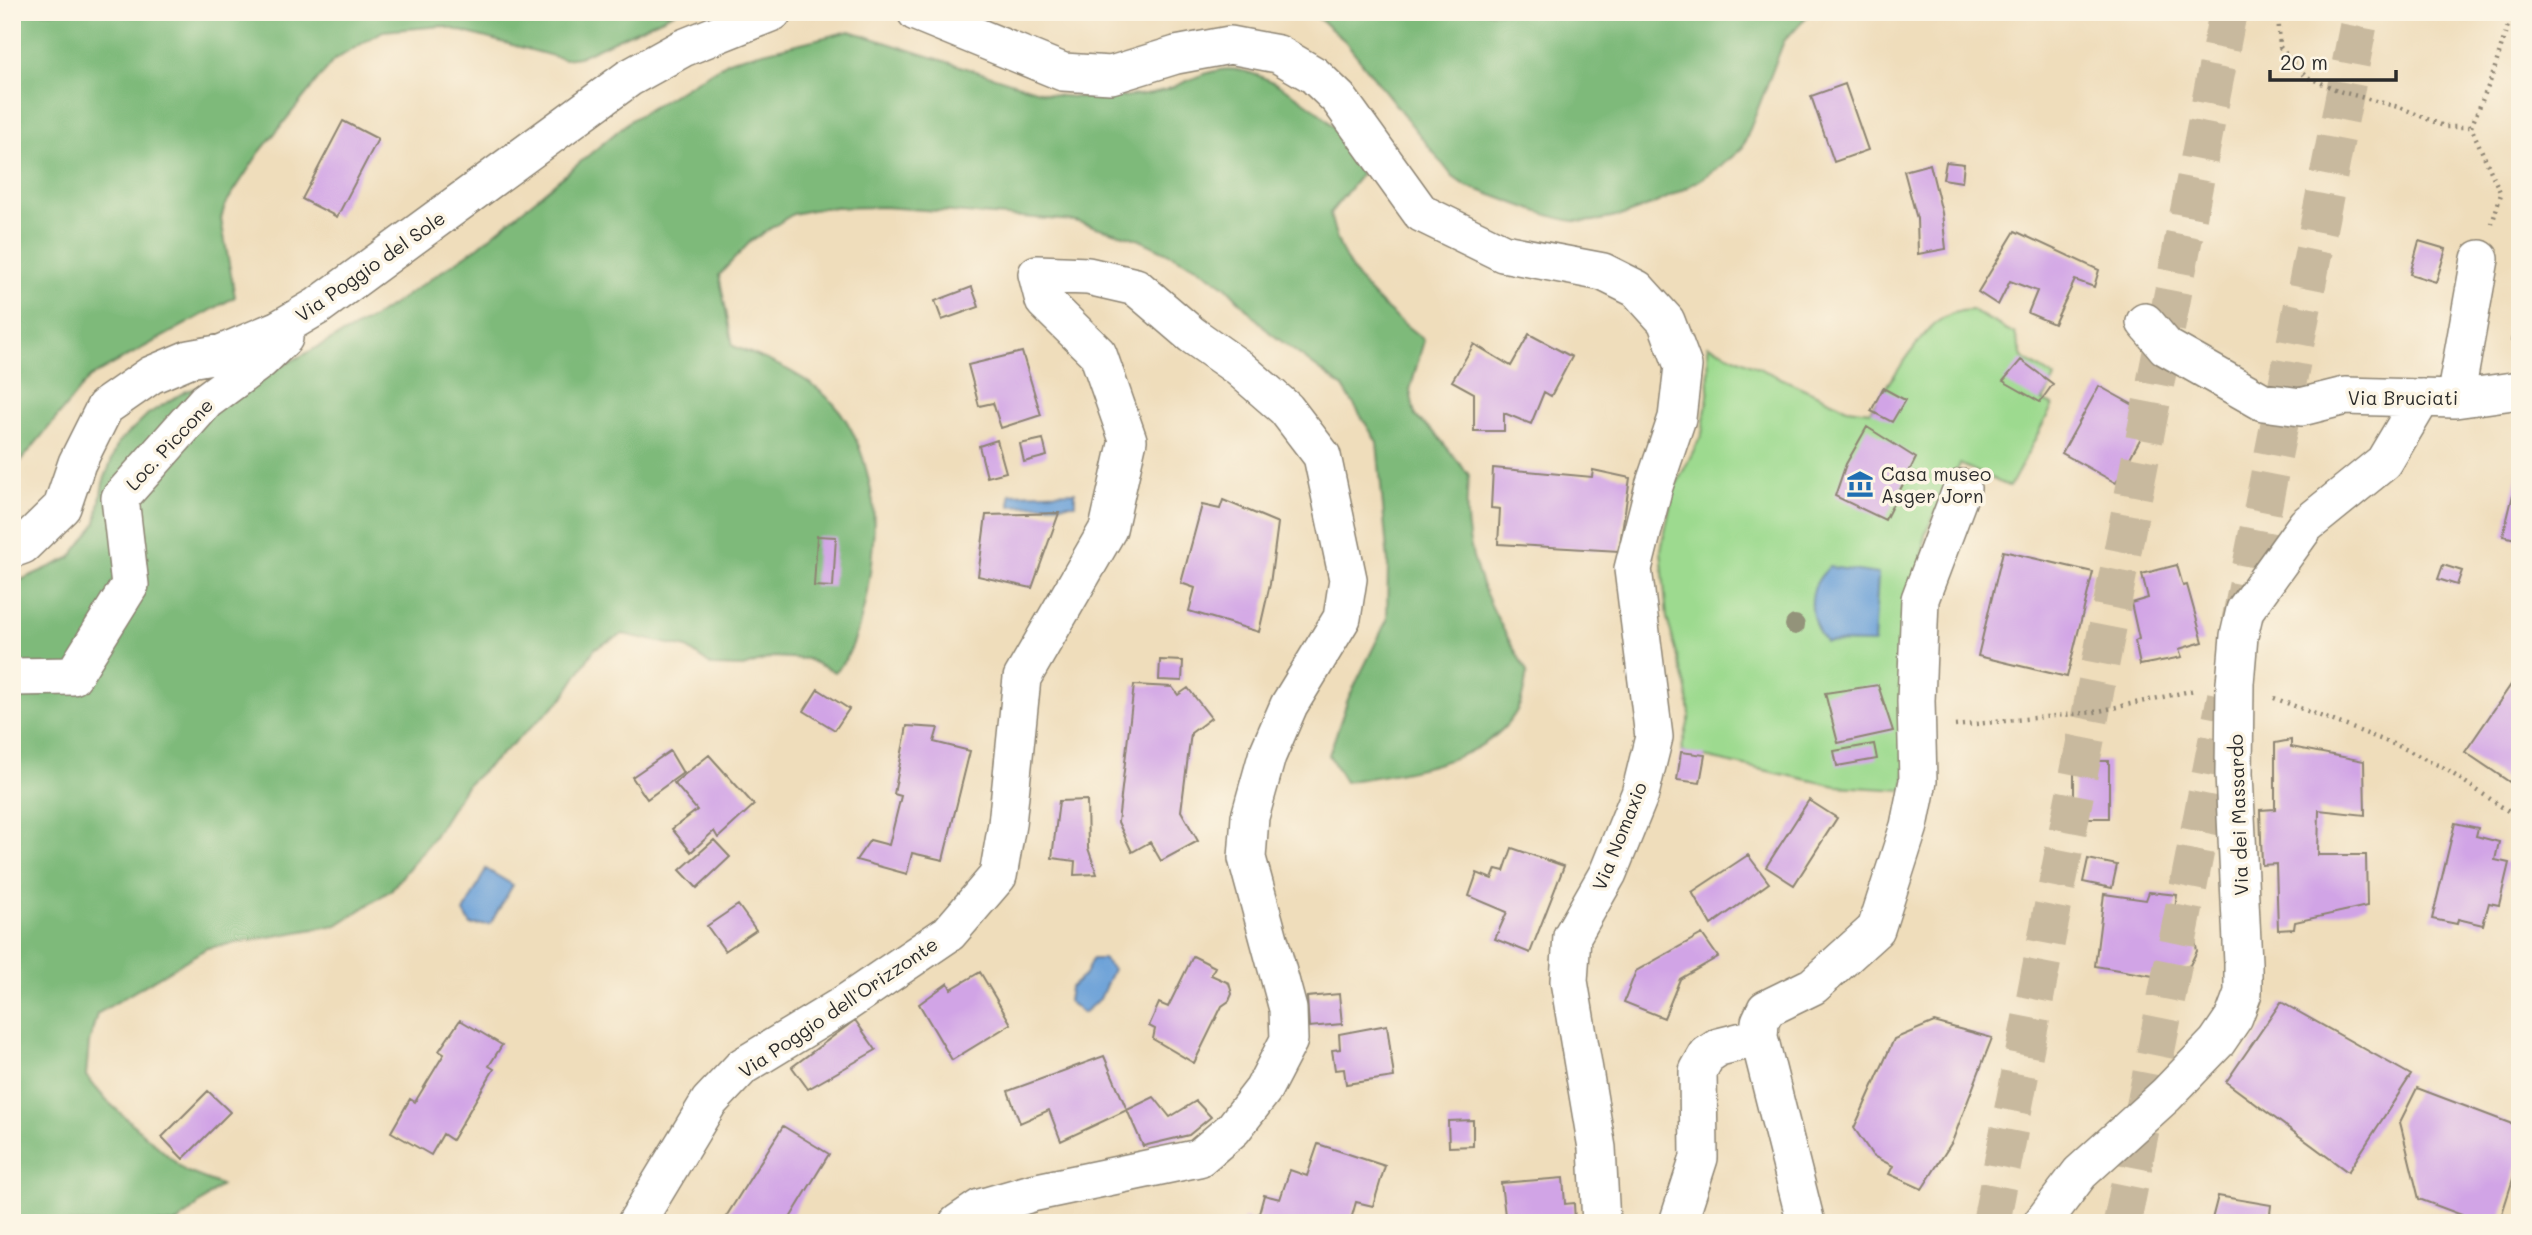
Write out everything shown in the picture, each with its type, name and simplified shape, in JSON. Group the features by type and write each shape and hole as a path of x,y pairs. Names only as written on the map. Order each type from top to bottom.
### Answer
{"street":[{"name":"Via Poggio del Sole","path":"12,549 23,545 62,506 77,463 105,407 151,375 189,359 223,354 318,306 629,78 683,48 773,12"},
{"name":"Via Nomaxio","path":"916,12 1063,72 1111,75 1176,55 1230,45 1278,54 1314,75 1339,99 1421,214 1503,253 1603,272 1637,289 1666,321 1683,366 1677,418 1654,486 1633,569 1654,737 1640,794 1608,873 1572,936 1569,981 1597,1148 1601,1223"},
{"name":"Via dei Massardo","path":"2042,1223 2080,1173 2166,1095 2217,1042 2234,1017 2243,993 2234,774 2235,683 2239,636 2245,610 2306,525 2385,462 2438,399 2480,259"},
{"name":"Via Poggio dell'Orizzonte","path":"636,1223 709,1102 743,1066 844,1005 948,933 998,876 1007,824 1022,678 1108,529 1128,440 1098,354 1044,301 1037,274 1088,276 1136,287 1192,335 1240,368 1286,409 1322,456 1348,579 1342,618 1289,705 1267,756 1250,817 1247,858 1289,1009 1289,1040 1263,1090 1233,1129 1199,1158 1032,1193 981,1208 958,1223"},
{"name":"Loc. Piccone","path":"12,677 73,676 130,585 120,498 206,401 260,361 318,306"},
{"name":"Via Bruciati","path":"2146,322 2166,347 2263,402 2301,407 2345,396 2438,399 2520,390"},
{"path":"1806,1223 1759,1037 1760,1022 1766,1009 1812,986 1876,929 1909,827 1916,792 1920,599 1962,488"},
{"path":"1678,1223 1699,1158 1698,1071 1707,1055 1719,1046 1759,1037"}],"path":[{"path":"2278,12 2280,47 2305,76 2342,92 2402,108 2446,127 2471,127"},
{"path":"2480,259 2501,194 2471,127 2492,77 2512,12"},
{"path":"1917,730 2094,712 2235,683 2401,747 2444,768 2520,820"}],"green space":[{"path":"12,12 676,12 579,57 564,59 442,26 383,31 333,61 259,153 225,205 221,219 235,297 90,377 12,472"},
{"path":"1311,12 1811,12 1784,41 1743,147 1709,174 1665,199 1617,216 1594,221 1574,221 1536,211 1466,186 1453,177 1345,41"},
{"path":"850,31 1048,94 1062,96 1106,98 1137,95 1165,90 1212,71 1234,70 1250,73 1298,97 1335,128 1361,175 1330,213 1336,235 1343,254 1364,286 1424,340 1410,390 1415,416 1436,434 1469,475 1467,503 1472,554 1489,601 1527,672 1520,704 1507,724 1490,740 1444,762 1345,782 1329,755 1348,699 1387,620 1388,562 1377,442 1343,387 1269,332 1225,286 1197,267 1138,239 1075,221 883,207 822,208 793,214 751,241 719,275 733,346 787,369 812,384 834,404 850,426 861,451 873,503 871,567 854,640 835,672 807,659 773,657 743,667 712,666 687,648 623,634 595,648 562,699 465,787 431,841 391,890 337,925 207,948 97,1014 89,1043 86,1076 106,1100 185,1171 221,1185 177,1223 12,1223 12,584 70,558 96,523 103,483 118,443 148,414 186,391 222,381 263,376 373,318 479,246 631,120 731,60"},
{"path":"1971,310 2015,334 2022,357 2055,378 2043,401 2053,405 2010,487 1960,464 1925,534 1904,790 1836,786 1681,752 1690,715 1687,690 1667,618 1661,550 1674,489 1702,434 1709,389 1708,345 1847,408 1870,411 1930,328 1948,315"}],"water":[{"path":"1075,492 1075,504 1010,506 1010,494"},
{"path":"1830,567 1878,574 1874,643 1825,642 1819,633 1813,613 1813,593 1816,584"},
{"path":"486,869 513,885 490,924 471,925 464,912"},
{"path":"1092,959 1103,959 1113,969 1100,999 1083,1013 1068,1001 1070,988 1085,975"}],"building":[{"path":"1845,84 1868,150 1834,162 1811,96"},
{"path":"343,121 378,139 337,217 302,199"},
{"path":"1946,162 1964,164 1962,182 1943,179"},
{"path":"1930,164 1942,213 1946,249 1918,254 1917,219 1904,171"},
{"path":"2015,231 2099,270 2094,287 2075,280 2054,324 2028,313 2037,291 2010,281 1998,305 1978,292"},
{"path":"2419,241 2446,249 2436,282 2410,274"},
{"path":"972,287 979,307 942,320 935,301"},
{"path":"2520,309 2520,343 2512,341"},
{"path":"1529,334 1572,357 1551,396 1544,392 1531,424 1504,413 1504,431 1474,431 1474,393 1452,381 1474,344 1511,366"},
{"path":"1022,352 1041,415 1001,428 993,403 979,406 968,365"},
{"path":"2021,360 2053,384 2040,402 2003,381"},
{"path":"2099,386 2153,416 2116,483 2062,453"},
{"path":"1883,388 1905,400 1892,422 1871,411"},
{"path":"1867,427 1916,458 1885,520 1835,496 1846,464"},
{"path":"1043,439 1047,456 1024,462 1020,444"},
{"path":"997,440 1006,472 987,477 979,446"},
{"path":"1493,468 1592,477 1593,470 1630,478 1619,551 1498,544 1500,509 1491,508"},
{"path":"2520,471 2520,540 2503,536"},
{"path":"1223,500 1278,523 1270,584 1259,632 1189,611 1195,588 1181,583 1202,505 1220,509"},
{"path":"1059,513 1032,588 978,576 986,515"},
{"path":"817,536 836,537 833,587 814,586"},
{"path":"2003,551 2093,572 2067,677 1978,656"},
{"path":"2177,565 2183,586 2187,585 2203,642 2179,649 2182,657 2140,665 2135,641 2139,639 2131,603 2148,598 2142,574"},
{"path":"2443,565 2462,571 2457,585 2438,579"},
{"path":"1160,660 1183,661 1182,681 1159,680"},
{"path":"2517,676 2520,678 2520,789 2465,752"},
{"path":"1134,685 1172,687 1178,695 1188,688 1211,718 1191,733 1181,811 1198,841 1161,861 1150,842 1132,852 1118,822"},
{"path":"1878,685 1893,731 1838,743 1825,693"},
{"path":"818,689 849,709 835,730 804,711"},
{"path":"907,726 938,728 934,742 970,751 943,860 912,853 907,874 856,860 870,840 889,845 901,796 894,794"},
{"path":"2291,740 2291,747 2364,761 2365,815 2319,810 2318,855 2366,855 2367,906 2295,922 2294,929 2278,930 2276,864 2262,865 2260,810 2275,809 2275,743"},
{"path":"1874,744 1877,759 1837,766 1834,751"},
{"path":"670,751 683,773 647,799 632,777"},
{"path":"1681,752 1705,755 1700,783 1677,780"},
{"path":"709,755 754,805 718,838 714,831 691,852 672,829 697,810 674,783"},
{"path":"2074,761 2109,761 2109,818 2074,818"},
{"path":"1087,800 1088,848 1097,874 1074,875 1075,861 1052,858 1059,801"},
{"path":"1809,800 1837,818 1794,885 1766,867"},
{"path":"2455,823 2478,828 2476,836 2499,842 2495,860 2509,863 2499,905 2489,903 2483,925 2458,919 2457,924 2432,919"},
{"path":"714,840 730,857 697,888 680,870"},
{"path":"1512,848 1564,866 1530,953 1495,939 1507,912 1469,896 1477,873 1492,879 1496,869 1504,871"},
{"path":"1748,855 1769,883 1711,925 1692,892"},
{"path":"2088,859 2117,865 2112,888 2083,882"},
{"path":"2149,892 2177,895 2173,924 2195,941 2197,951 2190,965 2179,971 2167,970 2165,978 2095,966 2104,894 2146,900"},
{"path":"738,905 756,930 725,951 707,926"},
{"path":"1702,934 1718,957 1680,979 1664,1018 1624,1002 1636,971"},
{"path":"1193,956 1215,967 1211,975 1229,983 1232,994 1229,1001 1222,1006 1194,1063 1153,1039 1155,1029 1149,1026 1159,1003 1168,1007"},
{"path":"980,972 1011,1024 952,1060 919,1004 948,983 951,989"},
{"path":"1339,994 1342,1024 1309,1027 1307,997"},
{"path":"2281,1002 2411,1075 2348,1172 2226,1082"},
{"path":"460,1020 502,1045 489,1066 494,1069 452,1140 443,1134 431,1155 391,1132 410,1099 415,1102 444,1054 439,1051"},
{"path":"855,1020 876,1050 808,1089 792,1067"},
{"path":"1934,1022 1992,1038 1952,1142 1922,1189 1889,1174 1893,1166 1873,1156 1854,1128 1894,1039"},
{"path":"1387,1025 1394,1077 1346,1084 1344,1069 1335,1070 1332,1050 1340,1049 1339,1034"},
{"path":"1104,1056 1127,1110 1061,1141 1049,1110 1020,1123 1008,1091"},
{"path":"2417,1088 2520,1127 2520,1157 2499,1223 2483,1223 2419,1199 2400,1122"},
{"path":"208,1091 230,1112 183,1159 162,1137"},
{"path":"1154,1097 1170,1117 1196,1101 1211,1117 1189,1135 1143,1146 1127,1110"},
{"path":"1473,1120 1473,1146 1449,1147 1448,1121"},
{"path":"783,1126 829,1154 787,1223 722,1223"},
{"path":"1318,1144 1385,1166 1373,1206 1356,1202 1350,1223 1242,1223 1244,1218 1257,1221 1264,1195 1280,1199 1290,1170 1307,1176"},
{"path":"1563,1178 1565,1204 1574,1203 1575,1223 1506,1223 1501,1183"},
{"path":"2218,1196 2271,1205 2269,1223 2211,1223"}],"tunnel":[{"path":"1991,1223 2228,12"},
{"path":"2240,623 2361,12"},
{"path":"2122,1223 2226,696"}],"place":[{"name":"Casa museo Asger Jorn","path":"1860,484"}]}
